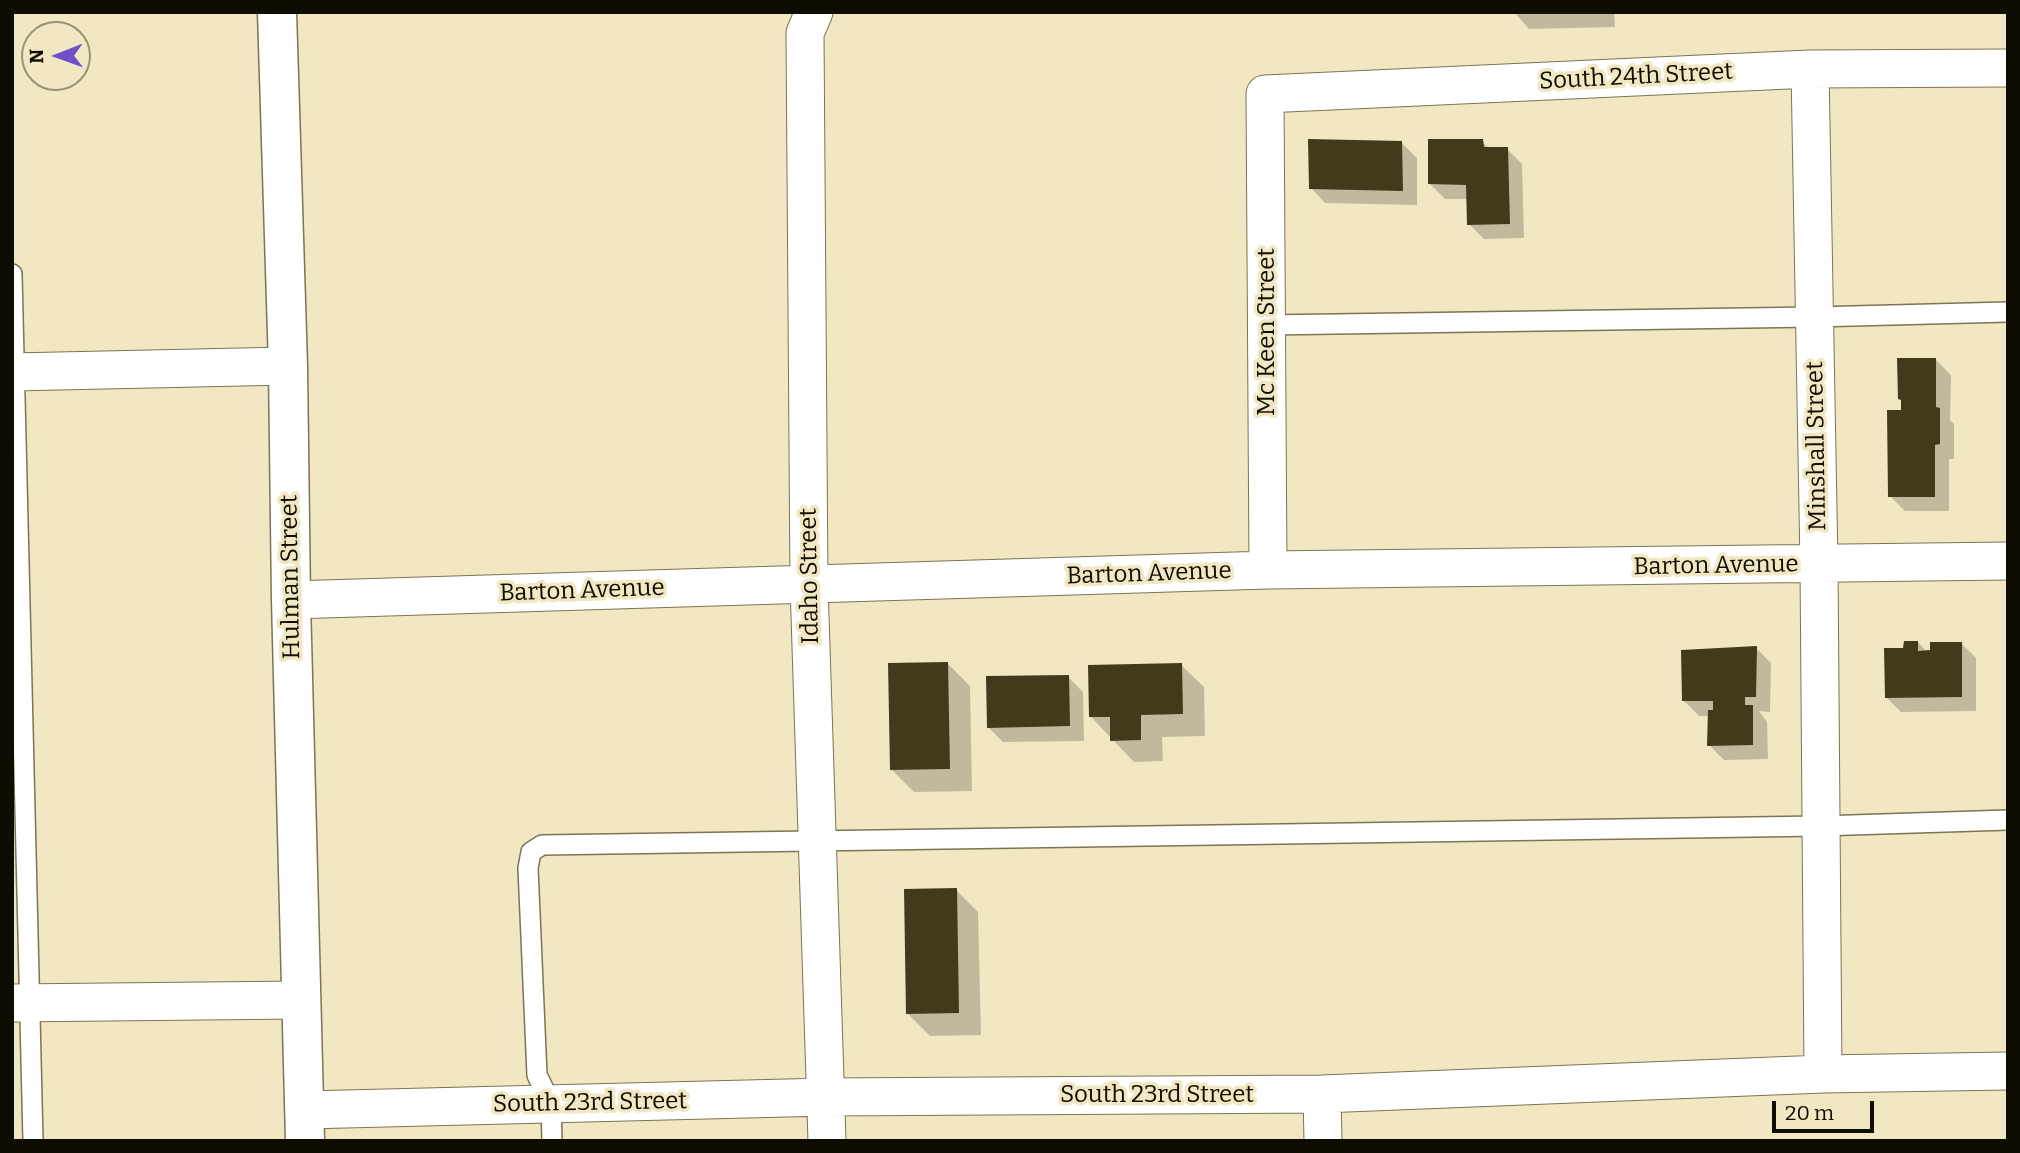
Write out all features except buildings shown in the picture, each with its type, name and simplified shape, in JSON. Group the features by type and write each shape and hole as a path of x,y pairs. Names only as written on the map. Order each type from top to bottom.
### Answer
{"street":[{"name":"Hulman Street","path":"276,12 288,366 291,600 305,1125"},
{"name":"Idaho Street","path":"814,12 805,33 810,585 827,1141"},
{"name":"South 24th Street","path":"1265,94 1810,69 2008,68"},
{"name":"Minshall Street","path":"1810,69 1819,565 1823,1074"},
{"name":"Mc Keen Street","path":"1265,94 1268,570"},
{"path":"13,372 288,366"},
{"name":"Barton Avenue","path":"291,600 1268,570 2008,561"},
{"path":"21,1003 300,1000"},
{"name":"South 23rd Street","path":"305,1125 551,1104 827,1097 1322,1094 1823,1074 2008,1071"},
{"path":"1322,1094 1323,1141"}],"lane":[{"path":"12,274 21,1003 33,1141"},
{"path":"1267,325 2008,312"},
{"path":"552,1141 551,1104 537,1074 528,868 531,852 542,845 1821,826 2008,820"}]}
